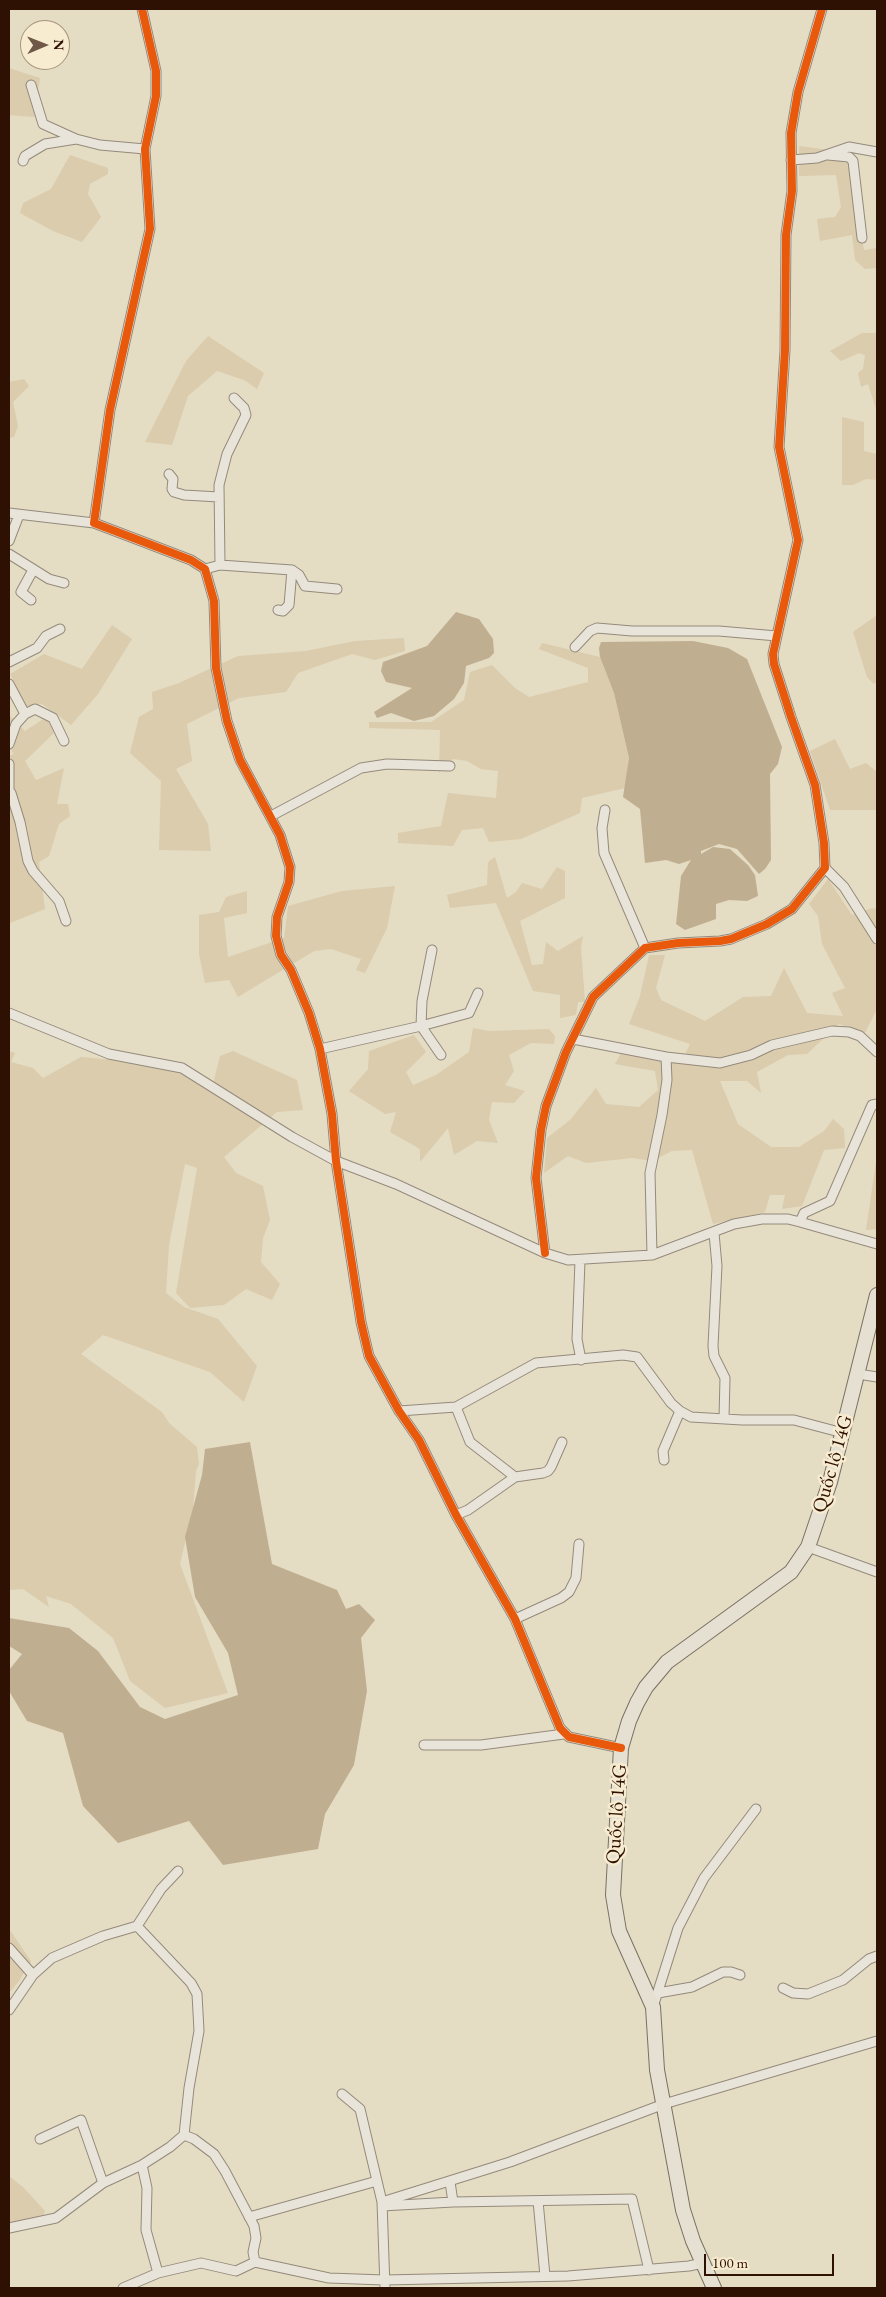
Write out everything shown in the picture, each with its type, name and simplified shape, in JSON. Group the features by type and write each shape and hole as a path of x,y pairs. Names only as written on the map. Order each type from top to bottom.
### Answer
{"main road":[{"name":"Quốc lộ 14G","path":"714,2288 693,2241 683,2210 657,2070 653,2007 619,1931 612,1895 621,1748 629,1721 637,1703 646,1687 667,1662 791,1572 808,1547 822,1508 858,1374 877,1294"}],"street":[{"path":"94,523 110,410 150,229 144,149 156,96 156,71 142,9"},
{"path":"545,1253 536,1178 541,1130 546,1106 592,997 645,948 678,943 726,940 767,924 792,909 825,868 824,843 815,785 774,664 773,654 798,540 779,447 785,350 786,235 792,191 791,133 798,92 822,9"},
{"path":"31,85 43,124 76,140 100,145 144,149"},
{"path":"23,162 25,156 45,144 76,140"},
{"path":"791,160 817,158 849,147 877,152"},
{"path":"828,154 849,158 853,161 862,238"},
{"path":"220,565 218,485 227,454 246,414 244,408 234,398"},
{"path":"169,474 172,479 172,489 174,492 184,495 219,497"},
{"path":"9,513 94,523 191,560 204,570 214,601 216,668 227,721 240,760 280,835 290,867 289,882 277,917 276,936 281,955 291,970 309,1013 320,1049 332,1114 336,1161 354,1263 361,1322 369,1356 399,1411 419,1440 456,1515 515,1619 564,1734 569,1738 621,1748"},
{"path":"9,541 20,515"},
{"path":"9,554 49,580 64,583"},
{"path":"204,570 220,565 292,570 299,575 305,586 337,589"},
{"path":"31,600 21,592 33,570"},
{"path":"278,610 283,611 289,605 292,570"},
{"path":"9,662 37,648 46,636 60,628"},
{"path":"575,647 590,631 597,628 632,631 719,631 777,636"},
{"path":"9,684 25,714"},
{"path":"9,744 16,724 25,714 35,709 54,718 64,741"},
{"path":"9,764 10,796 18,812 28,861 33,872 59,901 66,921"},
{"path":"271,816 360,768 387,764 450,766"},
{"path":"605,810 602,828 604,853 645,948"},
{"path":"825,868 844,887 877,939"},
{"path":"432,950 422,1001 421,1026 441,1055"},
{"path":"320,1049 469,1013 478,993"},
{"path":"9,1013 109,1054 182,1068 292,1137 336,1161 396,1184 545,1253 568,1260 580,1261 652,1255 734,1224 762,1219 788,1219 877,1244"},
{"path":"573,1039 666,1057 720,1063 751,1055 772,1046 832,1031 849,1032 860,1036 877,1052"},
{"path":"652,1255 650,1173 667,1080 666,1057"},
{"path":"800,1222 804,1213 830,1201 874,1113 872,1105 877,1104"},
{"path":"714,1233 717,1266 713,1346 714,1356 725,1378 724,1418"},
{"path":"580,1261 576,1334 580,1360"},
{"path":"399,1411 456,1407 536,1363 624,1355 637,1357 657,1386 680,1411 691,1417 742,1420 794,1420 842,1433"},
{"path":"858,1374 877,1377"},
{"path":"456,1407 470,1442 515,1477"},
{"path":"664,1460 663,1451 680,1411"},
{"path":"456,1515 468,1510 515,1477 548,1471 562,1442"},
{"path":"515,1619 561,1598 569,1592 576,1578 579,1544"},
{"path":"808,1547 877,1572"},
{"path":"424,1745 481,1745 564,1734"},
{"path":"653,2007 678,1928 704,1878 756,1809"},
{"path":"9,2010 33,1975 52,1958 103,1936 137,1926 161,1889 178,1871"},
{"path":"9,2228 56,2218 103,2183 142,2164 170,2147 184,2135 189,2088 199,2031 197,1994 191,1983 137,1926"},
{"path":"9,1948 33,1975"},
{"path":"782,1988 801,1995 822,1989 843,1980 869,1959 877,1956"},
{"path":"658,1993 692,1987 723,1972 740,1975"},
{"path":"382,2204 510,2162 664,2104 877,2041"},
{"path":"342,2094 360,2109 377,2181 382,2204 385,2284"},
{"path":"40,2139 81,2120 103,2183"},
{"path":"184,2135 194,2139 214,2154 249,2216 254,2226 256,2238 253,2252 255,2262"},
{"path":"142,2164 147,2188 146,2230 158,2273"},
{"path":"249,2216 377,2181"},
{"path":"450,2182 453,2202"},
{"path":"382,2204 632,2199 649,2270"},
{"path":"538,2201 545,2276"},
{"path":"123,2288 158,2273 201,2263 236,2272 255,2262 329,2278 385,2284 649,2270 703,2263"}],"shaded area":[{"path":"9,68 40,78 34,117 9,115"},
{"path":"799,146 853,153 861,201 858,217 864,250 877,248 877,268 865,269 855,260 852,235 820,241 817,219 835,217 841,207 836,175 799,176"},
{"path":"70,155 108,168 108,174 90,184 88,194 101,217 82,242 53,231 20,213 23,203 51,189"},
{"path":"862,333 877,333 877,412 868,384 861,387 858,373 863,369 865,355 859,353 841,361 830,351"},
{"path":"208,336 264,373 257,389 244,380 217,371 188,396 172,445 145,442 186,361"},
{"path":"24,379 29,386 13,402 18,426 14,437 9,438 9,382"},
{"path":"842,417 864,422 864,451 877,454 877,480 866,479 853,485 842,485"},
{"path":"456,612 479,619 493,639 494,653 489,658 466,666 464,683 454,699 434,716 414,721 391,713 377,718 374,712 412,688 386,682 381,671 383,662 427,646"},
{"path":"877,615 877,682 874,684 867,677 853,632"},
{"path":"112,625 132,639 98,694 71,725 42,704 26,706 10,674 44,654 82,669"},
{"path":"404,638 405,651 375,660 352,654 298,673 286,692 239,698 187,724 192,761 176,769 208,824 211,851 159,850 161,781 130,753 139,717 153,709 152,692 179,683 238,656 306,651 355,641"},
{"path":"693,641 728,648 747,659 782,747 778,764 770,774 771,860 765,869 759,874 737,849 719,844 701,851 701,854 713,847 730,849 748,865 755,875 758,896 747,901 729,900 716,904 716,919 685,930 676,924 681,876 691,860 679,864 666,860 645,863 640,809 623,797 629,758 614,693 600,657 599,648 601,642"},
{"path":"542,643 600,657 614,693 629,758 625,788 582,798 580,813 521,839 489,842 483,828 462,830 453,846 398,843 398,833 441,826 448,793 496,798 498,771 481,769 467,761 453,759 439,773 440,730 369,728 369,722 431,722 464,700 470,672 492,665 515,688 529,697 588,682 588,668 539,649"},
{"path":"9,715 25,731 45,718 56,731 25,761 36,780 64,768 57,804 68,804 70,816 59,824 49,856 39,862 45,909 10,923 9,756 14,754 9,747"},
{"path":"835,739 850,769 866,763 877,772 877,810 830,810 810,751"},
{"path":"495,857 507,898 516,892 522,883 542,889 557,867 565,871 565,898 520,921 532,965 543,964 546,942 558,951 583,936 581,947 585,1002 578,1002 576,1015 560,1018 560,995 533,991 496,903 450,908 447,895 487,885 488,862"},
{"path":"828,879 852,915 872,908 877,909 877,1009 865,1033 839,1024 807,1054 788,1055 757,1072 761,1093 747,1081 720,1081 738,1124 771,1147 799,1147 824,1131 833,1119 844,1129 845,1148 824,1150 802,1206 782,1209 785,1195 770,1195 765,1212 713,1224 692,1150 672,1151 652,1161 632,1158 586,1163 568,1156 544,1173 547,1138 570,1120 596,1088 606,1104 639,1107 658,1090 655,1071 615,1064 622,1051 682,1061 690,1044 629,1024 640,996 649,955 665,955 656,988 661,1000 705,1021 743,997 771,996 784,968 807,1013 843,1016 832,993 845,988 822,944 818,916 809,904"},
{"path":"395,886 387,928 365,973 356,970 361,959 331,949 314,951 238,997 229,980 205,983 199,954 199,915 219,912 226,897 247,891 247,913 224,918 228,957 284,938 288,906 342,891"},
{"path":"473,1028 489,1031 549,1029 555,1036 554,1044 531,1043 509,1055 514,1071 505,1085 525,1091 514,1103 492,1102 489,1120 498,1143 477,1141 454,1155 448,1128 420,1162 420,1149 390,1132 396,1112 385,1114 349,1091 368,1069 369,1051 414,1035 426,1052 406,1072 413,1085 436,1075 469,1052"},
{"path":"9,1051 15,1053 11,1062 33,1068 43,1078 81,1057 167,1065 211,1092 220,1056 233,1051 297,1080 303,1110 277,1112 224,1157 236,1173 263,1186 270,1220 263,1238 261,1262 280,1284 272,1300 246,1289 224,1305 190,1308 176,1293 197,1168 185,1164 169,1245 166,1293 184,1307 218,1319 257,1366 244,1402 210,1372 103,1335 81,1354 162,1412 169,1423 197,1447 199,1464 196,1471 193,1508 180,1564 228,1693 165,1708 130,1681 113,1638 71,1604 46,1596 49,1607 23,1589 9,1590"},
{"path":"877,1155 877,1229 866,1230"},
{"path":"250,1442 272,1564 337,1590 346,1609 359,1604 375,1620 361,1638 367,1691 354,1765 325,1814 318,1849 223,1865 189,1821 118,1843 83,1806 63,1733 27,1721 9,1691 9,1670 22,1654 9,1646 9,1618 69,1628 98,1651 140,1707 165,1719 238,1695 228,1653 195,1597 185,1537 202,1475 205,1449"},
{"path":"9,1929 31,1961 9,1993"},
{"path":"9,2176 23,2187 45,2211 41,2220 9,2225"}],"cycle path":[{"path":"142,9 156,71 156,96 145,149 150,229 110,410 94,523 191,560 205,569 214,601 216,668 227,721 240,760 280,835 290,867 289,882 277,917 276,936 281,955 291,970 309,1013 320,1049 332,1114 336,1161 361,1322 369,1356 399,1411 419,1440 456,1515 515,1619 560,1728 569,1737 621,1748"},
{"path":"545,1253 536,1178 541,1130 546,1106 566,1052 593,997 645,948 678,943 731,939 767,924 792,909 825,868 824,843 815,785 774,664 773,654 798,540 779,447 785,350 786,235 792,191 791,133 798,92 822,9"}]}
